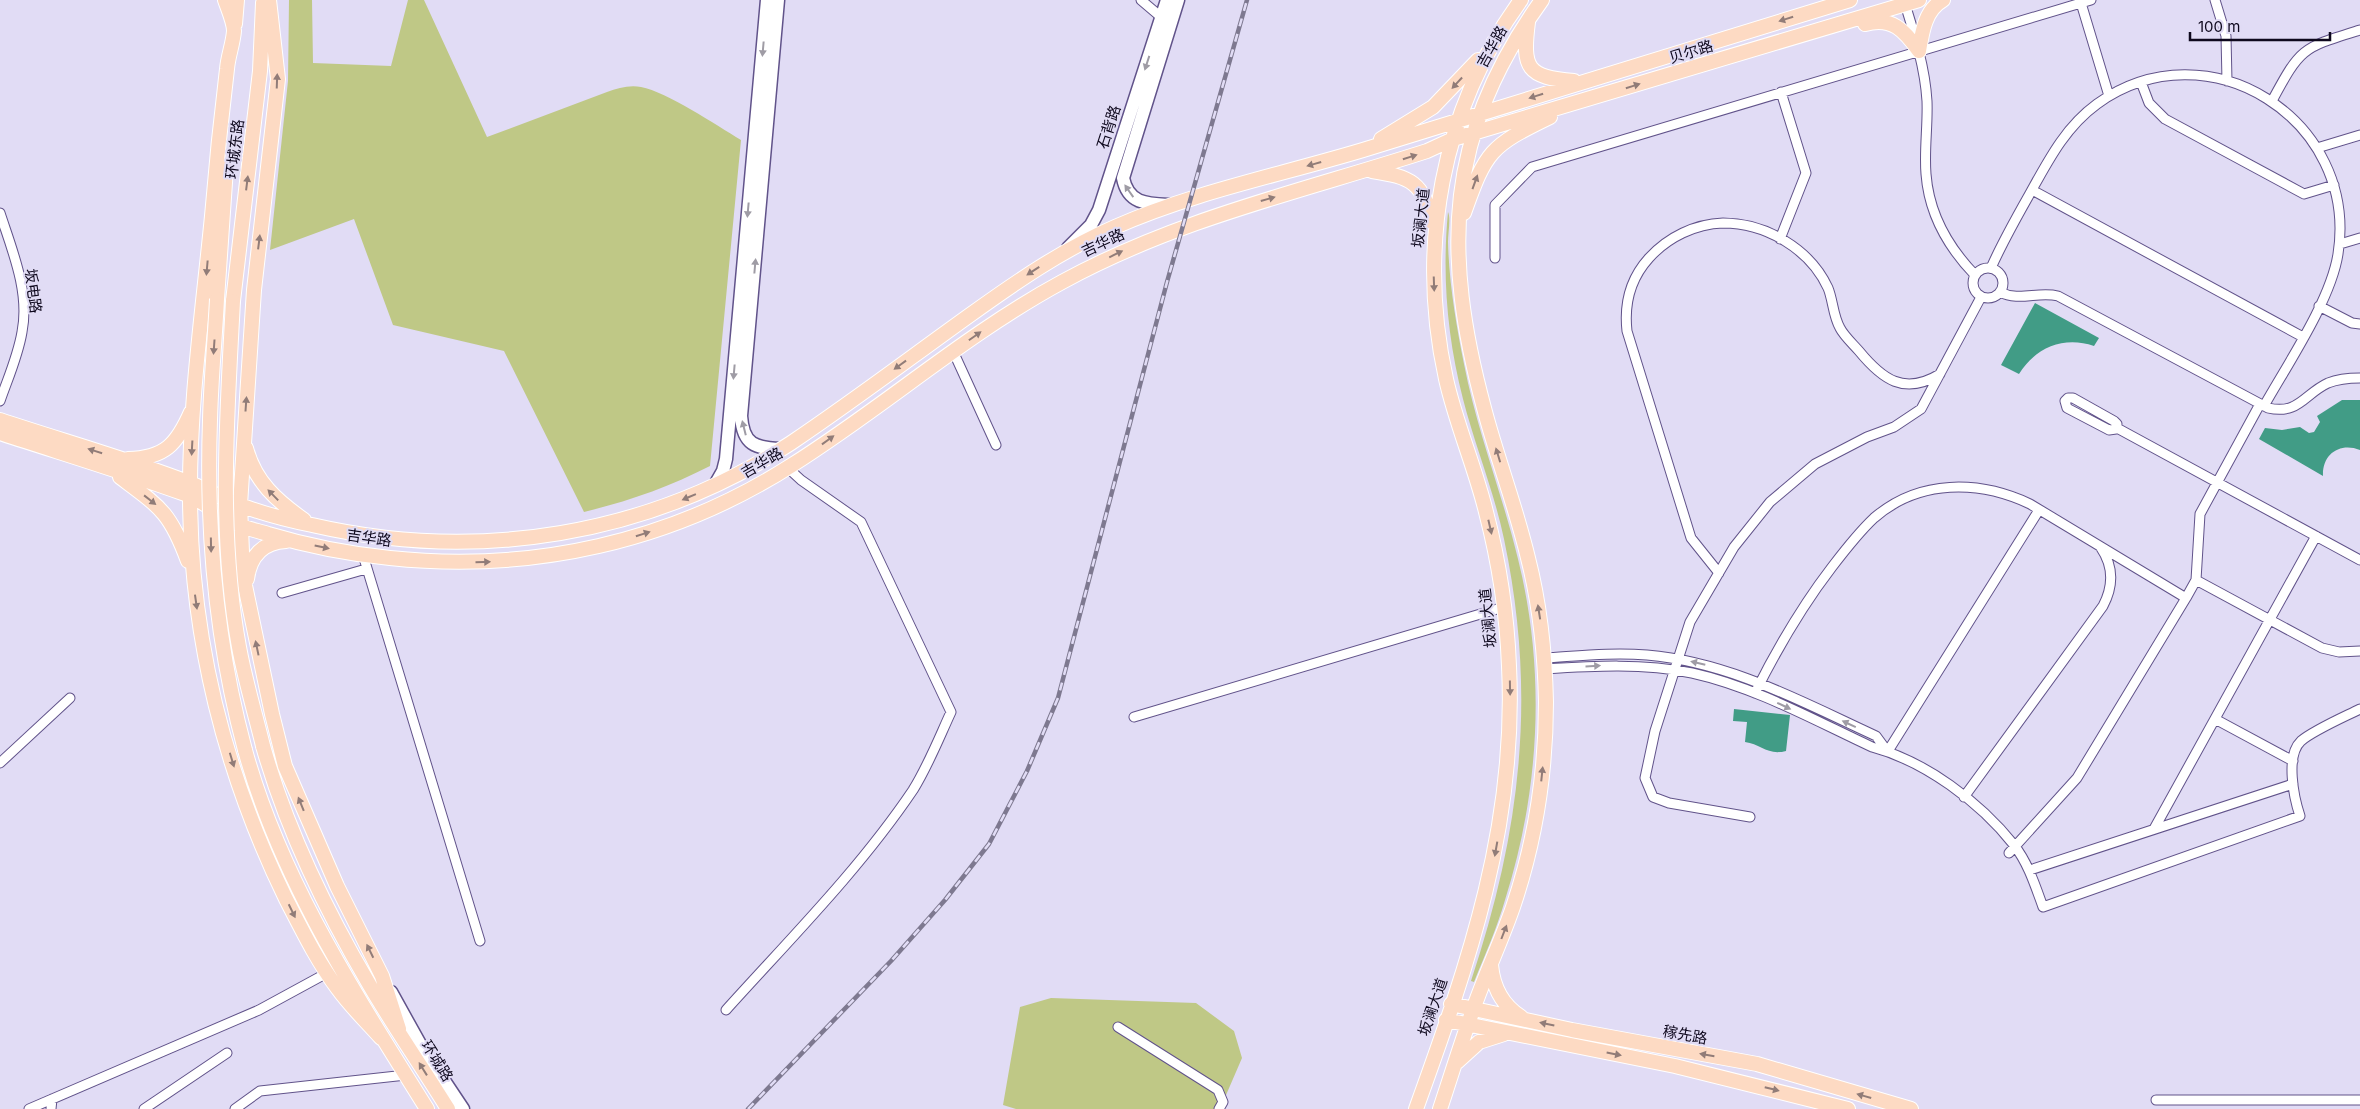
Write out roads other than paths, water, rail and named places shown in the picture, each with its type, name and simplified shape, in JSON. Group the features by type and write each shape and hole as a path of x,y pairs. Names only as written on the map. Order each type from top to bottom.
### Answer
{"main road":[{"path":"225,0 234,29 227,66 194,404 190,490 193,574 202,648 211,690 250,816 270,866 312,950 338,990 381,1038 427,1109"},
{"name":"环城东路","path":"237,0 210,418 212,552 222,646 245,750 276,842 327,944 381,1038"},
{"name":"环城东路","path":"263,0 260,70 233,301 227,435 230,569 239,646 264,746 282,807 315,885 369,985 398,1029"},
{"path":"269,0 278,78 254,290 244,432 240,505 243,576 285,766 337,886 382,976 398,1029"},
{"name":"吉华路","path":"1490,47 1521,0"},
{"name":"吉华路","path":"190,490 241,526 293,541 362,555 416,560 471,562 526,559 580,550 633,537 685,520 736,497 788,468 953,351 1032,299 1093,265 1221,212 1367,170 1472,134 1478,115 1500,65 1542,0"},
{"path":"1812,11 1833,0"},
{"name":"贝尔路","path":"1478,115 1850,0"},
{"name":"贝尔路","path":"1472,134 1755,50 1904,2 1919,0"},
{"path":"1919,51 1927,19 1934,5 1944,0"},
{"path":"1528,19 1525,49 1531,68 1549,79 1582,82"},
{"path":"1755,50 1803,43 1873,21 1886,21 1901,30 1919,51"},
{"path":"1361,150 1433,107 1490,47"},
{"name":"坂澜大道","path":"1416,1109 1470,949 1488,888 1505,794 1510,698 1504,607 1486,509 1453,404 1442,357 1434,284 1434,235 1440,187 1458,120 1469,90 1490,47"},
{"path":"1458,228 1477,176 1492,153 1512,136 1586,100"},
{"name":"吉华路","path":"0,433 115,465 190,490 311,525 364,535 417,541 470,542 524,539 576,531 628,519 678,502 715,486 781,449 1017,282 1063,253 1112,228 1172,205 1478,115"},
{"path":"1440,1109 1473,1009 1517,895 1536,819 1545,732 1544,663 1539,615 1528,557 1484,409 1473,361 1462,292 1458,228 1462,178 1472,134"},
{"path":"1367,170 1402,176 1414,183 1426,200 1434,235"},
{"path":"115,465 152,457 165,451 176,441 194,404"},
{"name":"吉华路","path":"0,420 115,465"},
{"path":"244,432 250,461 264,487 281,503 311,525"},
{"path":"115,465 166,515 176,530 193,574"},
{"path":"246,592 250,564 256,554 264,546 275,541 293,541"},
{"path":"1491,965 1494,982 1501,997 1512,1010 1526,1020"},
{"name":"稼先路","path":"1451,1004 1757,1064 1911,1109"},
{"name":"稼先路","path":"1446,1020 1675,1066 1848,1109"},
{"name":"环城路","path":"398,1029 448,1109"},
{"path":"1454,1067 1465,1053 1479,1042 1496,1036 1514,1034"}],"street":[{"path":"715,486 723,471 726,459 767,0"},
{"path":"778,0 741,416 742,428 746,437 754,445 762,448 781,449"},
{"path":"1141,0 1162,17"},
{"name":"石背路","path":"1063,253 1091,225 1099,210 1166,0"},
{"name":"石背路","path":"1172,205 1138,202 1125,188 1122,178 1178,0"},
{"path":"1495,258 1495,205 1532,167 2091,0"},
{"path":"2215,0 2226,36 2227,81"},
{"path":"1904,2 1919,51 1927,100 1926,174 1929,196 1936,219 1946,239 1959,258 1975,275"},
{"path":"2081,3 2109,96"},
{"path":"2272,101 2292,64 2302,53 2322,42 2360,30"},
{"path":"1991,268 2053,152 2068,130 2087,112 2109,96 2141,82 2181,76 2227,81 2248,88 2272,101 2297,122 2317,148 2334,185 2340,213 2340,244 2334,271 2319,306 2303,337 2200,514 2196,580 2077,778 2012,849"},
{"path":"2141,82 2149,103 2165,119 2304,194 2334,185"},
{"path":"1780,239 1806,173 1781,92"},
{"path":"2317,148 2360,135"},
{"path":"2032,190 2303,337"},
{"name":"坂电路","path":"0,213 14,258 24,308 23,330 0,401"},
{"path":"1719,573 1691,538 1628,332 1626,303 1630,289 1648,259 1663,245 1690,230 1710,224 1736,224 1762,230 1800,251 1815,267 1828,288 1840,328 1881,375 1895,382 1911,384 1926,381 1940,373"},
{"path":"2340,244 2360,238"},
{"path":"1991,268 2002,277 2000,292 1992,298 1981,297 1973,285 1975,275 1981,269 1991,268"},
{"path":"2000,292 2015,297 2043,294 2058,296 2262,405 2277,410 2287,410 2296,407 2329,383 2344,379 2360,378"},
{"path":"1750,817 1669,803 1653,796 1644,778 1655,731 1690,622 1751,524 1792,482 1840,449 1894,427 1921,409 1981,297"},
{"path":"2319,306 2352,323 2360,324"},
{"path":"953,351 996,445"},
{"path":"2117,428 2109,430 2067,408 2065,401 2068,398 2073,398 2114,420 2117,428 2360,560"},
{"path":"726,1010 839,885 883,832 914,789 951,712 861,522 801,480 788,468"},
{"path":"1755,693 1788,631 1826,574 1858,535 1875,518 1894,504 1923,492 1962,486 1986,488 2009,494 2186,598"},
{"path":"1888,751 2039,510"},
{"path":"2154,829 2316,536"},
{"path":"1964,797 2103,606 2110,586 2111,575 2106,554 2100,546"},
{"path":"362,555 480,941"},
{"path":"282,593 366,569"},
{"path":"2196,580 2322,648 2339,652 2360,651"},
{"path":"1134,717 1504,607"},
{"path":"1544,663 1624,654 1678,660 1712,667 1760,683 1876,736 1888,751"},
{"path":"1544,663 1624,665 1675,670 1710,678 1755,693 1872,746 1888,751 1934,776 1964,797 1991,820 2030,870 2043,907 2300,816 2294,795 2293,761 2294,754 2301,741 2360,709"},
{"path":"0,763 70,698"},
{"path":"2215,718 2293,761"},
{"path":"2030,870 2293,784"},
{"path":"29,1109 260,1010 327,973"},
{"path":"382,976 421,1046 463,1109"},
{"path":"1118,1027 1218,1090 1223,1102 1219,1109"},
{"path":"144,1109 227,1053"},
{"path":"238,1108 260,1091 406,1075"},
{"path":"51,1109 52,1098"},
{"path":"2156,1100 2360,1100"}],"railway":[{"path":"748,1109 891,961 945,900 989,844 1027,771 1058,698 1167,282 1247,0"}]}
